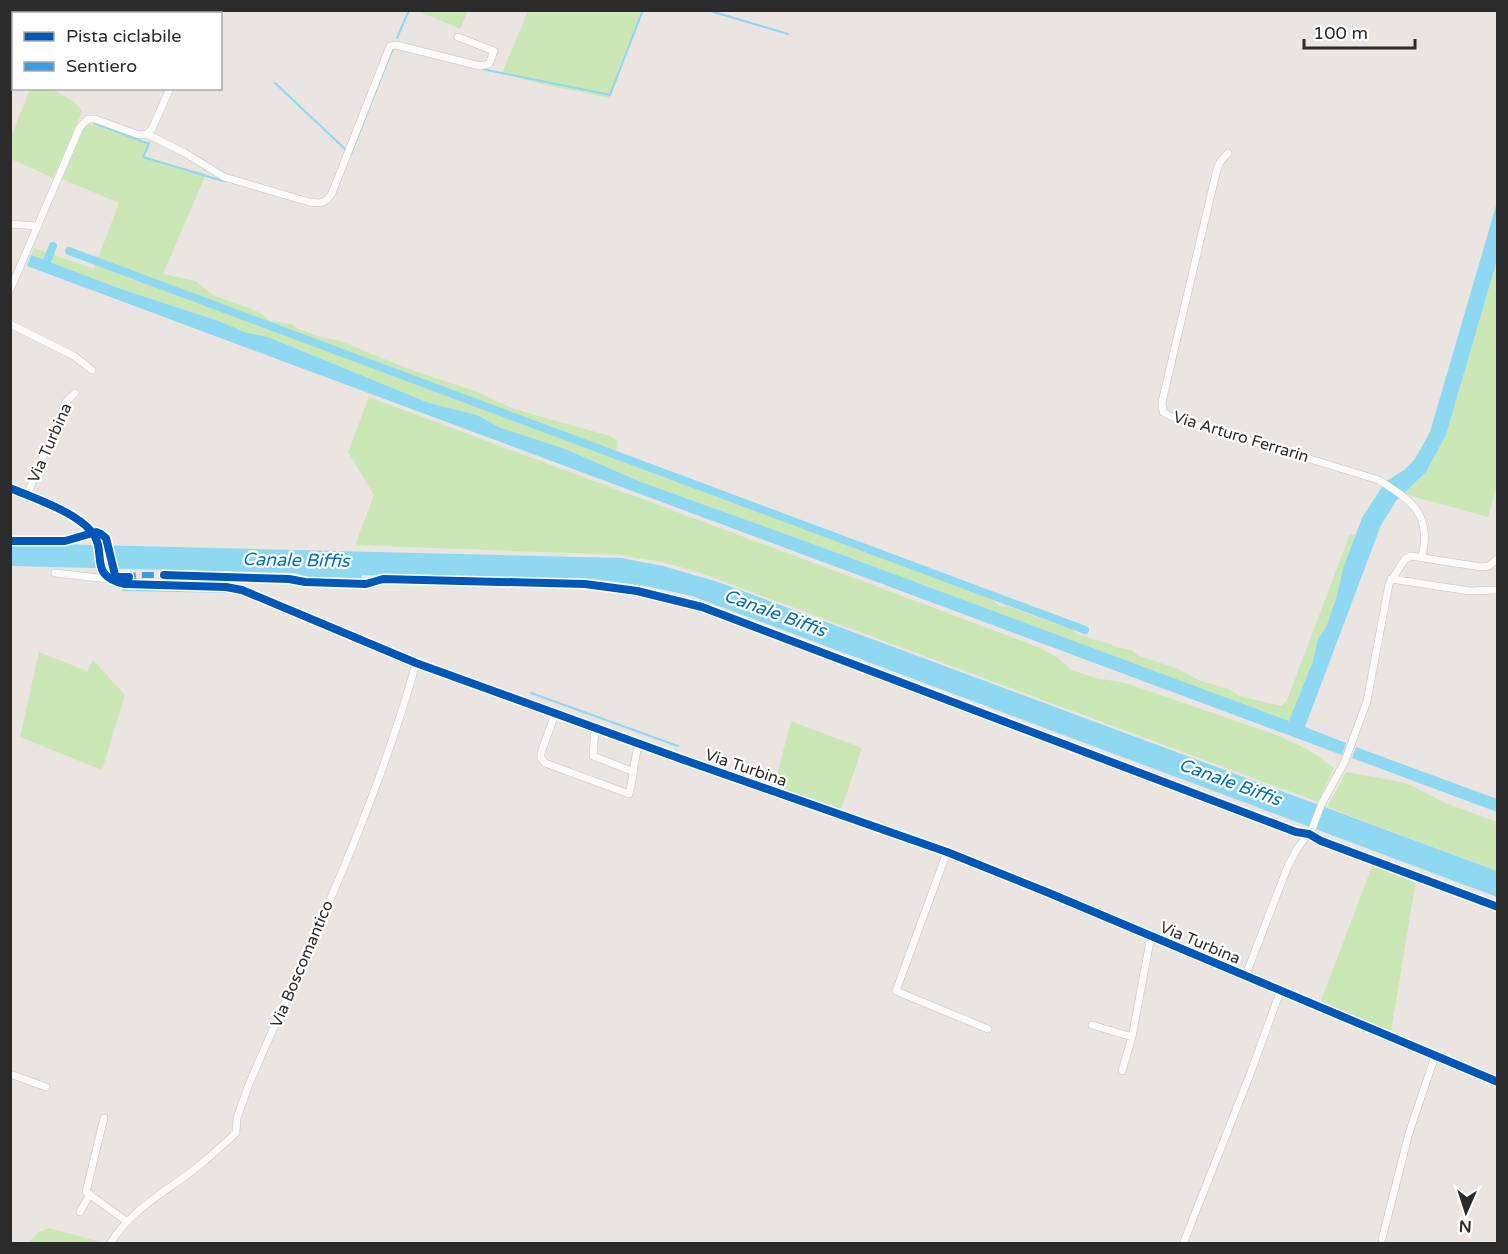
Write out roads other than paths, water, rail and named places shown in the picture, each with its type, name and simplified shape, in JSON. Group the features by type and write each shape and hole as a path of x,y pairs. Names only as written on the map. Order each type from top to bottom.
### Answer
{"street":[{"path":"10,290 80,126 88,119 95,119 139,135 147,134 185,153 224,177 309,202 322,203 327,201 332,193 390,46 396,45 480,66 489,64 494,51 458,37"},
{"path":"147,134 152,129 169,90"},
{"name":"Via Arturo Ferrarin","path":"1228,153 1217,169 1162,402 1162,412 1184,421 1379,480 1404,497 1419,513 1424,522 1426,543 1422,557"},
{"path":"10,224 38,226"},
{"path":"10,324 74,356 92,370"},
{"name":"Via Turbina","path":"27,495 66,402 75,393"},
{"name":"Via Turbina","path":"10,488 79,520 95,537 106,576"},
{"path":"1245,977 1288,866 1312,829 1354,737 1367,701 1391,579 1405,559 1411,556 1481,567 1496,562"},
{"name":"Via Turbina","path":"55,573 106,576 125,584 226,587 242,590 416,663 596,729 947,852 1497,1082"},
{"path":"1391,579 1470,591 1496,590"},
{"name":"Via Boscomantico","path":"110,1244 126,1221 201,1164 236,1132 237,1118 249,1084 348,856 404,708 416,663"},
{"path":"555,714 541,753 545,764 629,794 634,772 633,763 639,744"},
{"path":"596,729 593,756 634,772"},
{"path":"947,852 896,991 988,1029"},
{"name":"Via Turbina","path":"1122,1071 1132,1037 1151,936"},
{"path":"1183,1244 1280,992"},
{"path":"1092,1025 1132,1037"},
{"path":"1382,1239 1409,1133 1435,1056"},
{"path":"10,1074 46,1087"},
{"path":"104,1118 86,1192 126,1221"},
{"path":"80,1212 90,1194"}],"water":[{"path":"1498,199 1497,260 1446,435 1426,472 1396,501 1381,525 1305,727 1346,743 1342,755 27,266 31,255 121,289 219,321 244,332 268,337 429,403 477,415 501,428 565,449 641,482 1289,721 1313,661 1318,639 1326,627 1336,599 1343,568 1362,518 1385,482 1404,470 1415,459 1430,432"},
{"name":"Canale Biffis","path":"11,543 622,558 663,566 718,582 1497,871 1497,897 692,596 646,586 594,579 362,575 361,580 311,578 295,573 11,566"},
{"path":"1356,747 1497,799 1497,812 1352,758"}],"waterway":[{"path":"397,38 409,10"},
{"path":"482,69 610,95 643,10"},
{"path":"707,10 788,34"},
{"path":"351,154 393,48"},
{"path":"275,83 345,149"},
{"path":"94,123 149,144 143,157 223,181"},
{"path":"47,267 45,266 53,246"},
{"path":"69,251 1085,630"},
{"path":"123,590 232,592"},
{"path":"320,627 384,654"},
{"path":"531,693 678,746"}]}
